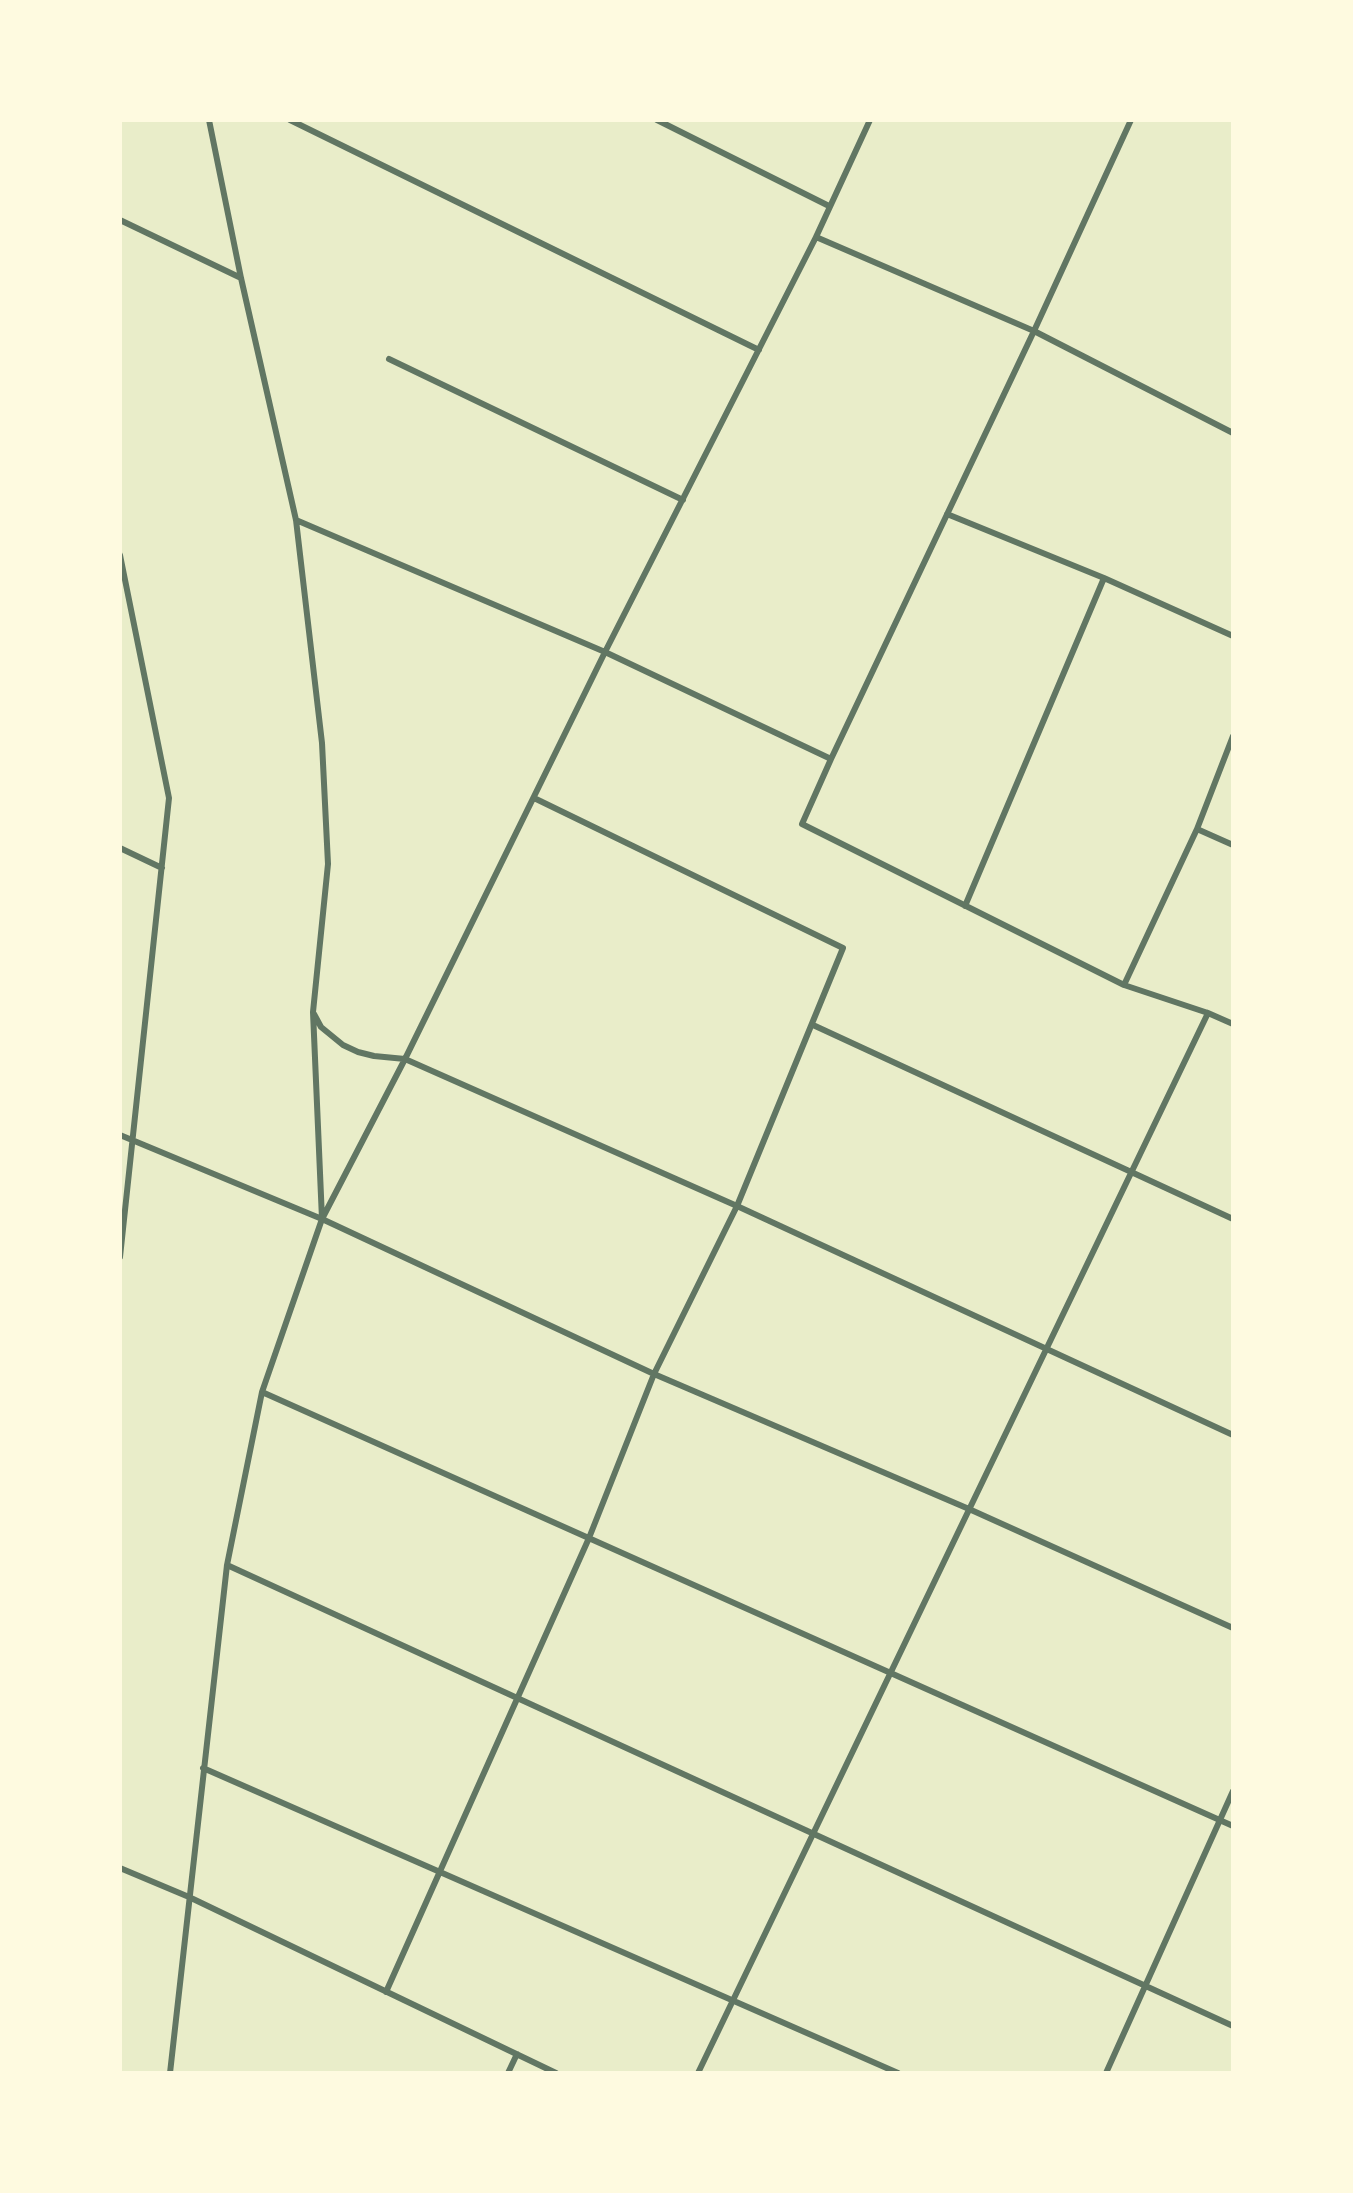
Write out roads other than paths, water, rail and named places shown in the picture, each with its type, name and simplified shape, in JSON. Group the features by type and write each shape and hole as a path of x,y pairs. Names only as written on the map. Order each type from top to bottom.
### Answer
{"street":[{"path":"209,120 241,278 296,520 322,743 328,864 313,1012 321,1219"},
{"path":"290,120 759,350"},
{"path":"657,120 829,206"},
{"path":"170,2073 227,1565 262,1392 321,1219 405,1059 605,652 816,237 870,120"},
{"path":"1131,120 802,824 1124,985 1208,1013 1233,1024"},
{"path":"120,220 241,278"},
{"path":"816,237 1034,331 1233,433"},
{"path":"389,359 683,500"},
{"path":"947,514 1104,578 1233,636"},
{"path":"296,520 605,652 831,759"},
{"path":"120,555 169,798 120,1257"},
{"path":"965,906 1104,578"},
{"path":"1124,985 1197,829 1233,736"},
{"path":"386,1992 589,1538 654,1374 737,1206 843,948 534,798"},
{"path":"1197,829 1233,845"},
{"path":"120,848 162,868"},
{"path":"313,1012 321,1027 343,1045 358,1052 405,1059 737,1206 1233,1435"},
{"path":"698,2073 1208,1013"},
{"path":"813,1025 1233,1219"},
{"path":"120,1135 321,1219 654,1374 969,1509 1233,1628"},
{"path":"262,1392 1233,1826"},
{"path":"227,1565 1233,2026"},
{"path":"203,1767 898,2073"},
{"path":"1106,2073 1233,1791"},
{"path":"120,1868 189,1897 556,2073"},
{"path":"508,2073 517,2054"}]}
